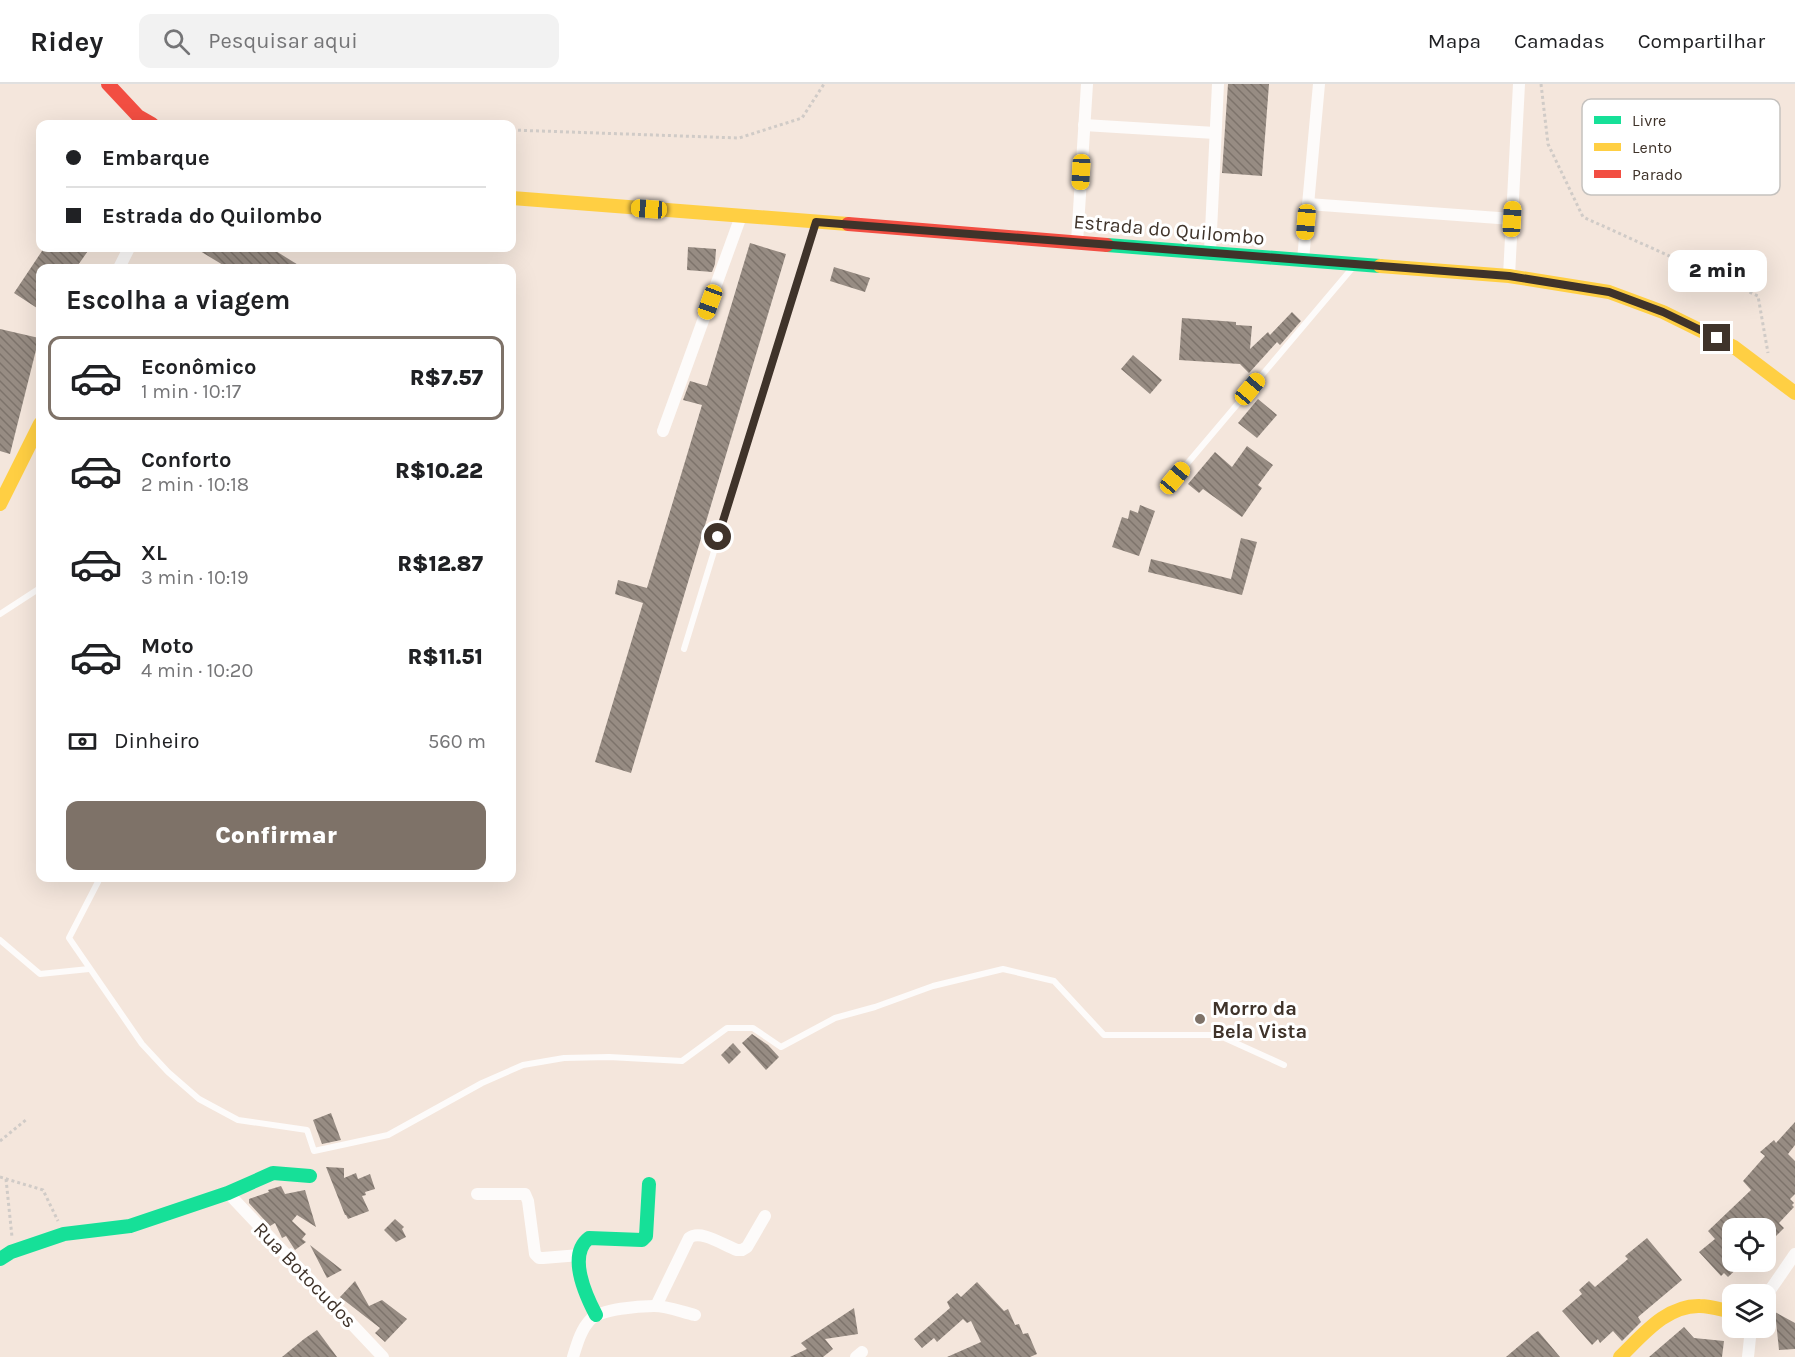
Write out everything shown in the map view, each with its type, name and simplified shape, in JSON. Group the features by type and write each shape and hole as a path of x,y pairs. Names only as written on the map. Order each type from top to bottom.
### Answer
{"street":[{"path":"108,84 138,116 145,120"},
{"path":"1077,242 1087,84"},
{"path":"1210,252 1218,84"},
{"path":"1303,260 1318,84"},
{"path":"1509,276 1520,84"},
{"path":"1084,125 1215,133"},
{"name":"Estrada do Quilombo","path":"516,198 1509,276 1609,292 1663,312 1734,346 1795,393"},
{"path":"1308,204 1512,219"},
{"path":"663,431 741,216"},
{"path":"0,504 36,432"},
{"path":"5,1256 64,1234 130,1226 228,1193 273,1173 310,1176"},
{"path":"596,1315 582,1288 579,1273 580,1255 584,1242 589,1239 642,1240 646,1236 649,1184"},
{"name":"Rua Botocudos","path":"228,1193 383,1357"},
{"path":"477,1194 525,1194 528,1201 535,1254 539,1258 580,1255"},
{"path":"656,1306 689,1238 694,1234 700,1234 736,1250 742,1250 747,1247 765,1216"},
{"path":"1774,1284 1795,1254"},
{"path":"573,1357 579,1337 589,1321 596,1315 607,1311 656,1306 695,1315"},
{"path":"1620,1357 1666,1315 1679,1309 1700,1306 1722,1310"},
{"path":"1748,1357 1750,1338"}],"lane":[{"path":"684,649 816,222"},
{"path":"1175,478 1356,264"},
{"path":"0,614 36,591"},
{"path":"98,882 69,938 142,1044 168,1072 199,1099 238,1120 307,1130 314,1151 388,1135 482,1083 523,1065 564,1058 682,1061 727,1028 753,1028 781,1047 835,1018 875,1007 933,986 1003,969 1054,981 1104,1035 1218,1035 1284,1065"},
{"path":"0,940 40,974 89,969"}],"path":[{"path":"516,130 739,138 802,118 824,84"},
{"path":"1541,84 1548,144 1583,218 1758,296 1772,375"},
{"path":"0,1141 27,1119"},
{"path":"0,1177 43,1190 64,1234"},
{"path":"5,1256 12,1236 6,1179"}],"building":[{"path":"1228,84 1269,84 1262,176 1222,173"},
{"path":"750,243 786,254 631,773 595,762 643,603 615,594 618,580 647,588 702,405 683,400 690,381 707,386"},
{"path":"688,247 716,249 712,272 687,270"},
{"path":"41,252 87,252 79,264 36,264 36,307 14,293"},
{"path":"202,252 277,252 297,264 221,264"},
{"path":"834,267 870,278 865,292 830,281"},
{"path":"1292,312 1301,321 1280,345 1277,342 1249,373 1240,364 1179,360 1182,318 1236,322 1236,325 1252,326 1250,349 1268,332 1270,335"},
{"path":"0,329 36,337 36,350 10,454 0,451"},
{"path":"1133,355 1162,380 1150,394 1121,369"},
{"path":"1258,399 1277,415 1257,438 1238,423"},
{"path":"1247,446 1273,465 1258,485 1262,488 1242,517 1203,489 1199,493 1188,484 1215,452 1232,467"},
{"path":"1140,505 1155,511 1139,556 1112,547 1122,517 1128,519 1130,510 1138,513"},
{"path":"1241,538 1257,542 1242,595 1148,572 1151,559 1231,579"},
{"path":"752,1034 768,1045 779,1057 766,1070 742,1043"},
{"path":"733,1043 741,1052 729,1064 721,1055"},
{"path":"331,1113 341,1140 322,1144 313,1120"},
{"path":"1795,1122 1795,1145 1788,1154 1795,1161 1795,1194 1790,1199 1794,1207 1779,1223 1784,1228 1776,1236 1776,1218 1722,1218 1722,1272 1733,1272 1728,1277 1724,1273 1721,1276 1699,1252 1715,1239 1708,1231 1751,1190 1743,1181 1765,1156 1760,1152 1774,1140 1776,1143"},
{"path":"326,1167 344,1168 344,1178 356,1173 358,1179 370,1174 375,1189 365,1192 366,1195 362,1196 369,1211 348,1219"},
{"path":"281,1186 285,1194 305,1190 316,1227 297,1215 292,1221 306,1234 302,1239 306,1242 295,1250 286,1236 282,1238 275,1223 270,1226 249,1203 249,1199"},
{"path":"395,1219 404,1227 402,1229 406,1237 396,1242 384,1230"},
{"path":"1647,1238 1682,1280 1638,1317 1641,1322 1622,1341 1613,1331 1600,1343 1598,1339 1592,1345 1562,1311 1582,1294 1579,1290 1589,1281 1595,1287 1628,1259 1625,1256"},
{"path":"310,1245 342,1270 327,1278"},
{"path":"355,1281 369,1306 382,1300 407,1319 385,1342 375,1333 380,1328 340,1297"},
{"path":"977,1282 1004,1311 1008,1309 1015,1325 1019,1324 1023,1334 1028,1333 1037,1354 1030,1357 947,1357 981,1342 971,1321 967,1323 963,1319 937,1342 934,1338 922,1348 914,1339 950,1308 947,1302 957,1293 961,1297"},
{"path":"854,1308 858,1334 825,1339 833,1349 823,1357 790,1357 807,1349 801,1343"},
{"path":"1776,1313 1795,1323 1795,1349 1779,1350"},
{"path":"1684,1327 1694,1338 1724,1341 1722,1357 1649,1357"},
{"path":"317,1330 337,1357 282,1357 304,1339"},
{"path":"1538,1331 1560,1357 1506,1357 1532,1335"}],"traffic: fast":[{"path":"1107,245 1380,266"},
{"path":"0,1259 11,1252 64,1234 130,1226 228,1193 273,1173 310,1176"},
{"path":"596,1315 580,1276 579,1255 583,1245 589,1238 642,1240 646,1236 649,1184"}],"traffic: slow":[{"path":"516,198 848,224"},
{"path":"1380,266 1509,276 1609,292 1663,312 1734,347 1795,393"},
{"path":"0,504 36,432"},
{"path":"1620,1357 1646,1331 1676,1311 1700,1306 1722,1310"}],"traffic: jam":[{"path":"108,84 138,116 145,120"},
{"path":"848,224 1107,245"}],"place":[{"name":"Morro da Bela Vista","path":"1200,1019"}],"route":[{"path":"718,537 816,222 1509,276 1609,292 1663,312 1717,338"}]}
